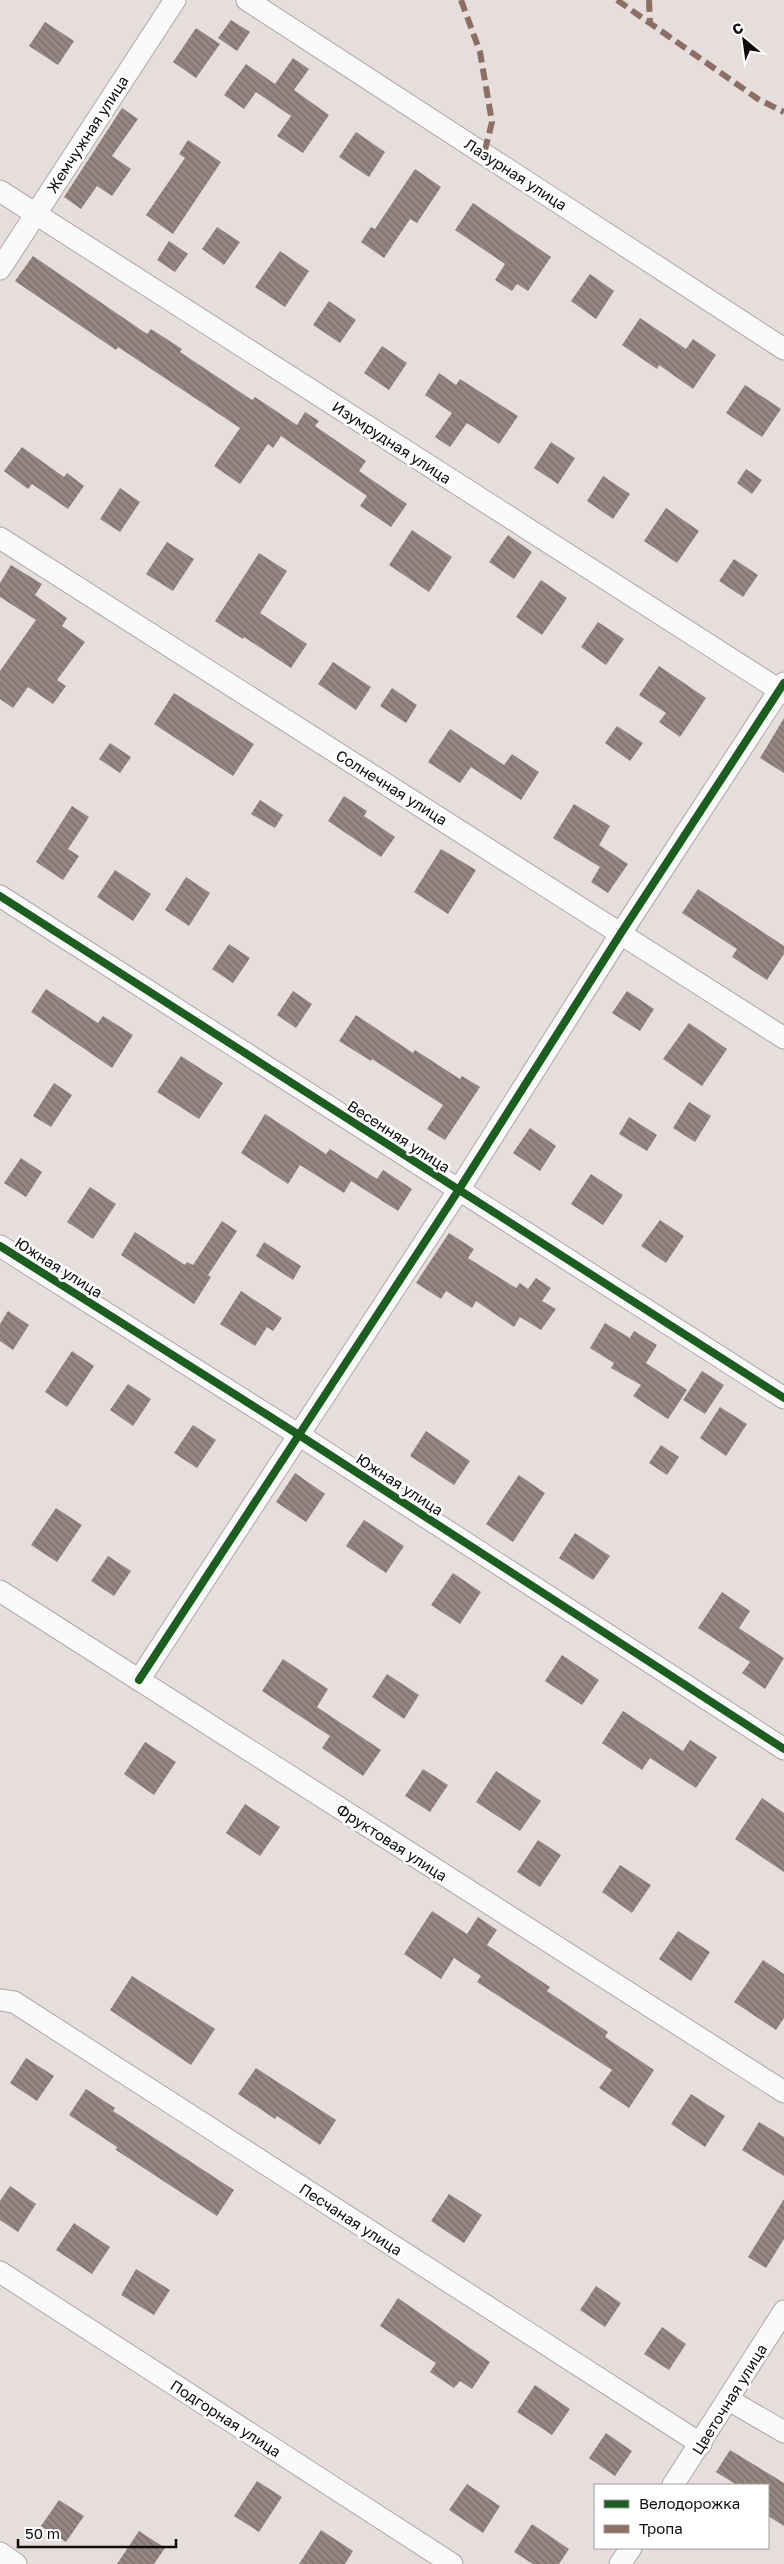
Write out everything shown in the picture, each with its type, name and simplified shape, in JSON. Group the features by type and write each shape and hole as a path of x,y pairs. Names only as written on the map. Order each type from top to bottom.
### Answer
{"street":[{"name":"Жемчужная улица","path":"0,268 175,0"},
{"name":"Лазурная улица","path":"247,0 784,348"},
{"name":"Изумрудная улица","path":"0,191 782,689"},
{"name":"Солнечная улица","path":"0,538 784,1038"},
{"path":"139,1680 458,1191 621,933 782,689"},
{"name":"Весенняя улица","path":"0,896 784,1398"},
{"name":"Южная улица","path":"0,1246 299,1435 784,1748"},
{"name":"Фруктовая улица","path":"0,1591 784,2092"},
{"name":"Песчаная улица","path":"0,2000 14,2002 701,2444"},
{"name":"Подгорная улица","path":"0,2272 452,2564"},
{"name":"Цветочная улица","path":"674,2484 701,2444 784,2311"},
{"path":"729,2400 784,2432"},
{"path":"620,2564 630,2549"},
{"path":"0,2553 16,2564"}],"building":[{"path":"231,20 250,32 237,51 218,38"},
{"path":"45,22 74,41 58,65 29,46"},
{"path":"196,28 220,44 196,78 173,62"},
{"path":"293,58 309,69 294,90 329,115 303,153 277,136 291,116 256,92 244,109 224,95 246,64 275,84"},
{"path":"122,108 138,119 112,156 131,169 112,196 97,186 81,209 64,197"},
{"path":"356,132 385,152 369,177 339,157"},
{"path":"188,140 221,162 173,234 146,215 185,158 179,154"},
{"path":"415,169 441,187 417,223 410,219 384,258 361,242 371,227 375,229"},
{"path":"473,203 551,257 528,291 517,284 512,291 495,280 505,264 455,230"},
{"path":"217,227 240,242 224,265 202,249"},
{"path":"169,241 188,254 175,272 157,260"},
{"path":"280,251 309,271 285,307 255,287"},
{"path":"33,256 147,334 151,329 182,349 180,352 252,400 255,397 297,425 305,412 319,421 315,426 366,461 359,471 407,504 391,527 360,506 367,496 281,436 273,448 268,444 240,484 214,466 240,428 118,347 116,350 15,281"},
{"path":"590,274 614,291 596,319 571,301"},
{"path":"329,301 356,320 340,343 313,325"},
{"path":"640,318 686,349 693,339 716,355 693,389 659,365 657,369 622,345"},
{"path":"382,346 407,363 389,390 364,373"},
{"path":"439,373 456,385 460,379 518,416 499,444 467,423 450,447 435,437 452,413 425,395"},
{"path":"745,385 781,409 762,437 726,413"},
{"path":"551,442 575,458 558,484 534,468"},
{"path":"22,447 64,477 67,473 84,486 68,509 32,484 28,489 4,471"},
{"path":"746,469 762,480 752,494 737,483"},
{"path":"603,476 630,494 613,519 587,501"},
{"path":"120,488 140,502 120,532 100,519"},
{"path":"666,508 699,531 677,563 644,541"},
{"path":"412,530 452,557 429,592 389,565"},
{"path":"508,535 532,552 514,579 489,562"},
{"path":"167,542 194,559 173,591 146,574"},
{"path":"259,553 287,571 260,613 307,644 291,668 244,637 243,639 215,621"},
{"path":"734,559 758,575 743,597 719,581"},
{"path":"11,565 42,584 35,595 67,618 62,626 85,642 57,680 66,686 53,704 28,687 13,708 0,699 0,671 36,620 0,597 0,583"},
{"path":"541,580 567,598 542,635 516,617"},
{"path":"598,622 624,639 606,665 581,647"},
{"path":"333,662 371,687 356,710 318,684"},
{"path":"659,666 706,698 680,737 659,722 666,713 639,695"},
{"path":"392,688 417,705 406,723 380,706"},
{"path":"174,693 254,744 233,776 154,724"},
{"path":"784,718 784,773 760,758"},
{"path":"617,726 643,743 630,761 605,743"},
{"path":"450,729 504,765 512,754 539,772 521,800 471,767 460,783 428,762"},
{"path":"110,743 131,757 120,773 99,759"},
{"path":"344,796 367,811 364,816 395,837 381,857 328,821"},
{"path":"260,800 283,815 275,828 251,814"},
{"path":"574,804 610,826 599,845 628,864 608,893 591,882 600,867 553,838"},
{"path":"72,806 89,817 68,849 79,856 63,880 36,862"},
{"path":"441,849 476,870 448,914 414,892"},
{"path":"115,870 151,894 133,921 97,897"},
{"path":"186,877 210,893 189,926 165,910"},
{"path":"698,889 784,946 784,954 767,980 732,957 737,949 682,913"},
{"path":"229,944 250,958 233,983 212,969"},
{"path":"46,989 98,1023 103,1016 133,1035 112,1068 31,1012"},
{"path":"293,991 312,1004 296,1028 277,1015"},
{"path":"627,991 654,1009 640,1031 612,1013"},
{"path":"356,1015 413,1053 415,1050 460,1079 462,1076 480,1087 445,1140 427,1129 443,1105 372,1059 371,1061 339,1041"},
{"path":"689,1023 727,1049 702,1086 663,1059"},
{"path":"181,1056 223,1083 199,1119 157,1092"},
{"path":"54,1083 72,1095 51,1127 33,1116"},
{"path":"689,1102 711,1116 695,1142 673,1128"},
{"path":"265,1114 326,1154 330,1149 377,1179 383,1170 412,1189 398,1211 351,1181 344,1193 300,1165 288,1184 241,1153"},
{"path":"629,1117 657,1135 647,1151 619,1134"},
{"path":"530,1128 556,1146 540,1171 513,1153"},
{"path":"21,1158 42,1172 26,1197 4,1183"},
{"path":"591,1174 623,1195 603,1225 571,1204"},
{"path":"90,1187 116,1204 93,1239 67,1222"},
{"path":"660,1220 684,1236 666,1263 641,1246"},
{"path":"222,1221 237,1231 208,1275 211,1277 194,1304 121,1255 135,1232 185,1265 187,1262 193,1265"},
{"path":"449,1233 474,1249 468,1258 516,1288 520,1283 528,1289 536,1278 551,1288 542,1301 556,1309 541,1330 520,1317 514,1327 476,1301 472,1308 446,1291 441,1299 416,1283"},
{"path":"264,1242 301,1266 293,1280 256,1256"},
{"path":"241,1291 282,1318 273,1331 267,1327 255,1346 220,1324"},
{"path":"8,1311 29,1325 13,1350 0,1341 0,1324"},
{"path":"605,1323 630,1338 634,1331 657,1345 646,1363 687,1390 668,1419 633,1396 641,1385 611,1368 614,1363 590,1348"},
{"path":"72,1351 94,1366 67,1407 45,1392"},
{"path":"702,1371 724,1385 705,1414 683,1400"},
{"path":"128,1384 151,1399 133,1426 110,1410"},
{"path":"720,1407 747,1424 726,1456 700,1438"},
{"path":"193,1425 216,1440 197,1468 174,1453"},
{"path":"426,1431 470,1461 454,1485 410,1456"},
{"path":"661,1445 679,1457 667,1475 649,1463"},
{"path":"295,1473 325,1494 306,1522 276,1502"},
{"path":"519,1475 545,1493 513,1542 486,1524"},
{"path":"56,1508 82,1525 57,1562 31,1545"},
{"path":"364,1520 404,1546 386,1573 346,1546"},
{"path":"575,1533 610,1556 593,1580 559,1558"},
{"path":"108,1556 131,1571 114,1596 91,1581"},
{"path":"453,1573 481,1592 460,1624 431,1605"},
{"path":"722,1592 750,1611 739,1628 784,1658 765,1689 742,1673 750,1662 698,1628"},
{"path":"562,1655 599,1680 582,1705 545,1681"},
{"path":"283,1659 328,1689 317,1707 381,1750 363,1776 322,1748 330,1736 262,1691"},
{"path":"387,1674 419,1695 404,1719 372,1697"},
{"path":"623,1711 683,1751 690,1740 717,1757 696,1788 650,1758 642,1770 602,1743"},
{"path":"145,1742 176,1762 154,1795 124,1774"},
{"path":"423,1769 448,1785 430,1812 405,1796"},
{"path":"496,1771 541,1801 520,1831 476,1802"},
{"path":"762,1798 784,1813 784,1872 735,1839"},
{"path":"245,1804 280,1827 260,1856 226,1833"},
{"path":"538,1840 561,1855 540,1887 517,1872"},
{"path":"620,1865 651,1885 632,1913 602,1892"},
{"path":"432,1911 467,1934 478,1917 497,1930 487,1945 550,1987 547,1991 608,2032 605,2037 654,2070 629,2108 599,2088 612,2070 477,1982 481,1976 454,1958 441,1979 404,1954"},
{"path":"678,1931 710,1952 691,1981 659,1959"},
{"path":"763,1960 784,1974 784,2018 776,2030 734,2002"},
{"path":"132,1976 215,2029 191,2065 110,2010"},
{"path":"26,2058 54,2076 37,2101 10,2083"},
{"path":"256,2068 336,2120 320,2145 277,2116 275,2119 238,2094"},
{"path":"86,2089 115,2108 113,2111 234,2190 217,2216 116,2150 117,2147 69,2115"},
{"path":"691,2094 725,2116 705,2147 671,2124"},
{"path":"759,2122 784,2137 784,2176 742,2150"},
{"path":"10,2186 36,2204 18,2232 0,2220 0,2201"},
{"path":"449,2194 482,2215 464,2243 431,2221"},
{"path":"784,2199 784,2239 766,2268 748,2257"},
{"path":"74,2223 110,2247 92,2274 56,2250"},
{"path":"136,2269 170,2290 154,2315 121,2295"},
{"path":"596,2286 621,2303 605,2327 580,2310"},
{"path":"398,2298 490,2362 472,2389 460,2381 454,2388 430,2372 436,2363 380,2326"},
{"path":"662,2327 686,2344 669,2370 644,2354"},
{"path":"535,2385 570,2409 552,2435 517,2412"},
{"path":"606,2433 632,2451 615,2476 589,2458"},
{"path":"730,2450 784,2483 784,2526 769,2517 769,2484 735,2484 716,2472"},
{"path":"257,2481 282,2497 259,2532 234,2516"},
{"path":"467,2484 500,2506 483,2533 449,2510"},
{"path":"59,2500 84,2516 66,2542 41,2526"},
{"path":"532,2524 569,2549 559,2564 533,2564 514,2552"},
{"path":"321,2530 353,2551 345,2564 299,2564"},
{"path":"139,2531 165,2548 154,2564 117,2564"}],"marked path":[{"path":"461,0 480,52 492,122 484,154"},
{"path":"617,0 758,99 784,112"},
{"path":"649,0 650,23"}],"cycle path":[{"path":"139,1680 458,1191 621,933 784,683"},
{"path":"0,896 784,1398"},
{"path":"0,1246 299,1435 784,1749"}]}
